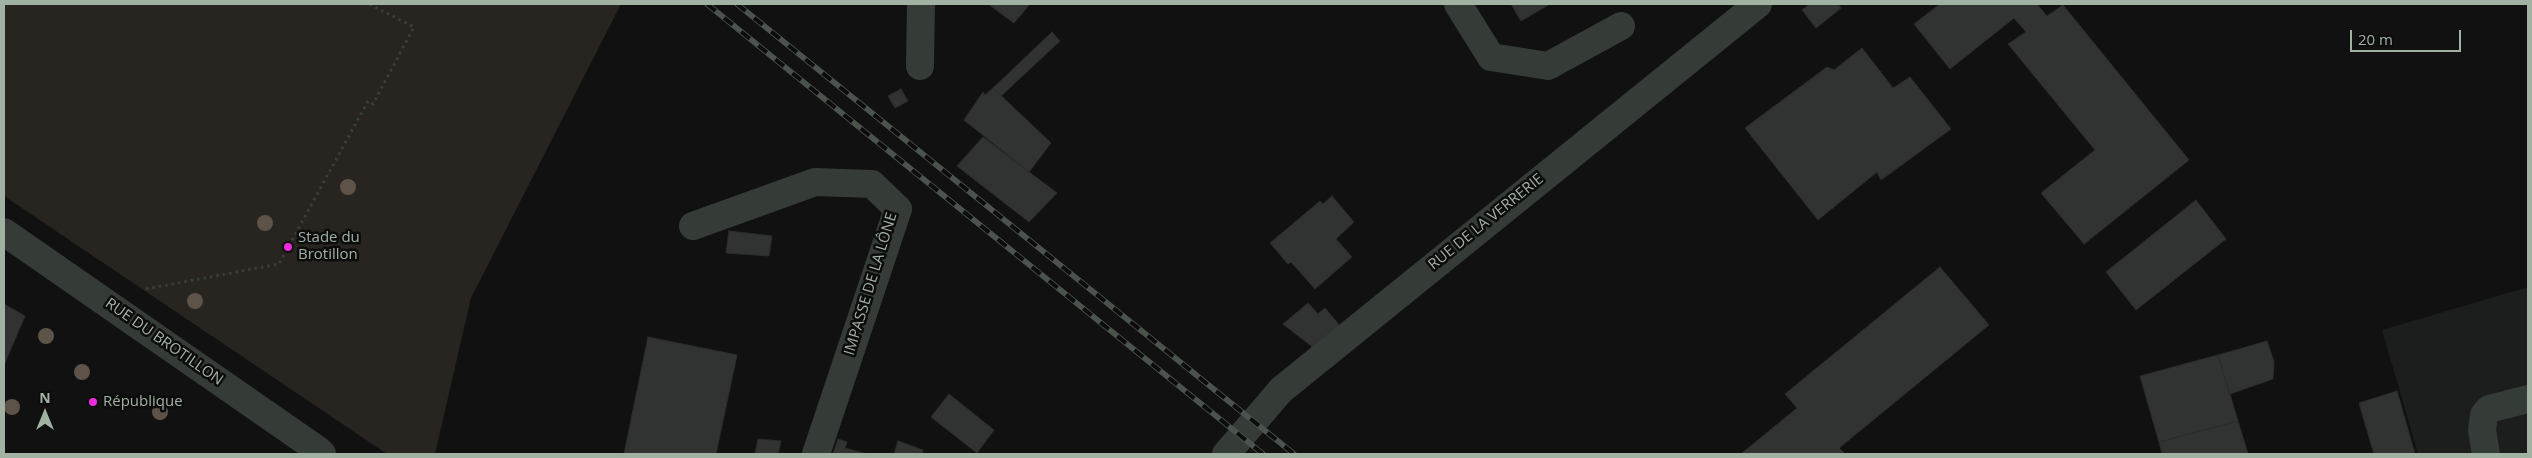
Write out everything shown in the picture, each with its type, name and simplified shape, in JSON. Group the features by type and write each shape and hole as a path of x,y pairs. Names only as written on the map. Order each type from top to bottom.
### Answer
{"street":[{"path":"920,66 921,4"},
{"path":"1458,4 1491,57 1548,66 1621,26"},
{"name":"RUE DE LA VERRERIE","path":"1226,454 1281,390 1758,4"},
{"name":"IMPASSE DE LA LÔNE","path":"693,226 815,182 872,184 898,209 816,454"},
{"name":"RUE DU BROTILLON","path":"4,232 123,313 322,454"},
{"path":"2486,454 2482,439 2484,415 2489,409 2528,399"}],"path":[{"path":"123,313 147,288 279,264 368,101 373,104 414,28 369,4"}],"shaded area":[{"name":"Stade du Brotillon","path":"4,4 621,4 471,298 435,454 387,454 4,196"},
{"path":"2528,287 2528,454 2418,454 2382,330"}],"building":[{"path":"988,4 1030,4 1014,23"},
{"path":"1511,4 1550,4 1521,21"},
{"path":"1810,4 1838,4 1841,8 1816,28 1802,10"},
{"path":"1940,4 2037,4 2047,16 2063,5 2189,160 2084,244 2041,193 2095,150 2008,44 2026,32 2014,18 1950,69 1914,24"},
{"path":"1052,32 1060,41 1001,96 993,88"},
{"path":"1862,48 1893,88 1910,77 1951,129 1881,180 1877,172 1818,220 1745,128 1827,67 1834,70"},
{"path":"993,88 1051,143 1029,172 964,120 983,92 985,95"},
{"path":"901,89 908,101 895,108 888,96"},
{"path":"983,137 1057,193 1029,222 957,166"},
{"path":"1332,196 1354,222 1336,239 1352,257 1315,289 1291,262 1288,264 1270,243 1320,201 1323,204"},
{"path":"2196,200 2226,239 2136,310 2106,272"},
{"path":"729,231 772,236 769,256 726,253"},
{"path":"1940,267 1989,325 1839,448 1845,454 1741,454 1797,408 1785,394"},
{"path":"1308,303 1318,314 1325,308 1341,327 1315,349 1283,324"},
{"path":"4,304 25,316 4,365"},
{"path":"648,337 737,355 716,454 624,454"},
{"path":"2267,341 2274,362 2273,379 2230,394 2218,355"},
{"path":"2218,355 2238,421 2159,442 2140,376"},
{"path":"2397,391 2415,454 2374,454 2359,403"},
{"path":"949,394 994,430 977,453 931,417"},
{"path":"2238,421 2248,454 2162,454 2159,442"},
{"path":"758,439 781,441 778,454 755,454"},
{"path":"838,439 847,442 845,448 867,454 833,454"},
{"path":"898,441 923,450 922,454 894,454"}],"railway":[{"path":"707,4 1263,454"},
{"path":"737,4 1294,454"}],"place":[{"name":"Stade du Brotillon","path":"288,247"},
{"name":"République","path":"93,402"}]}
